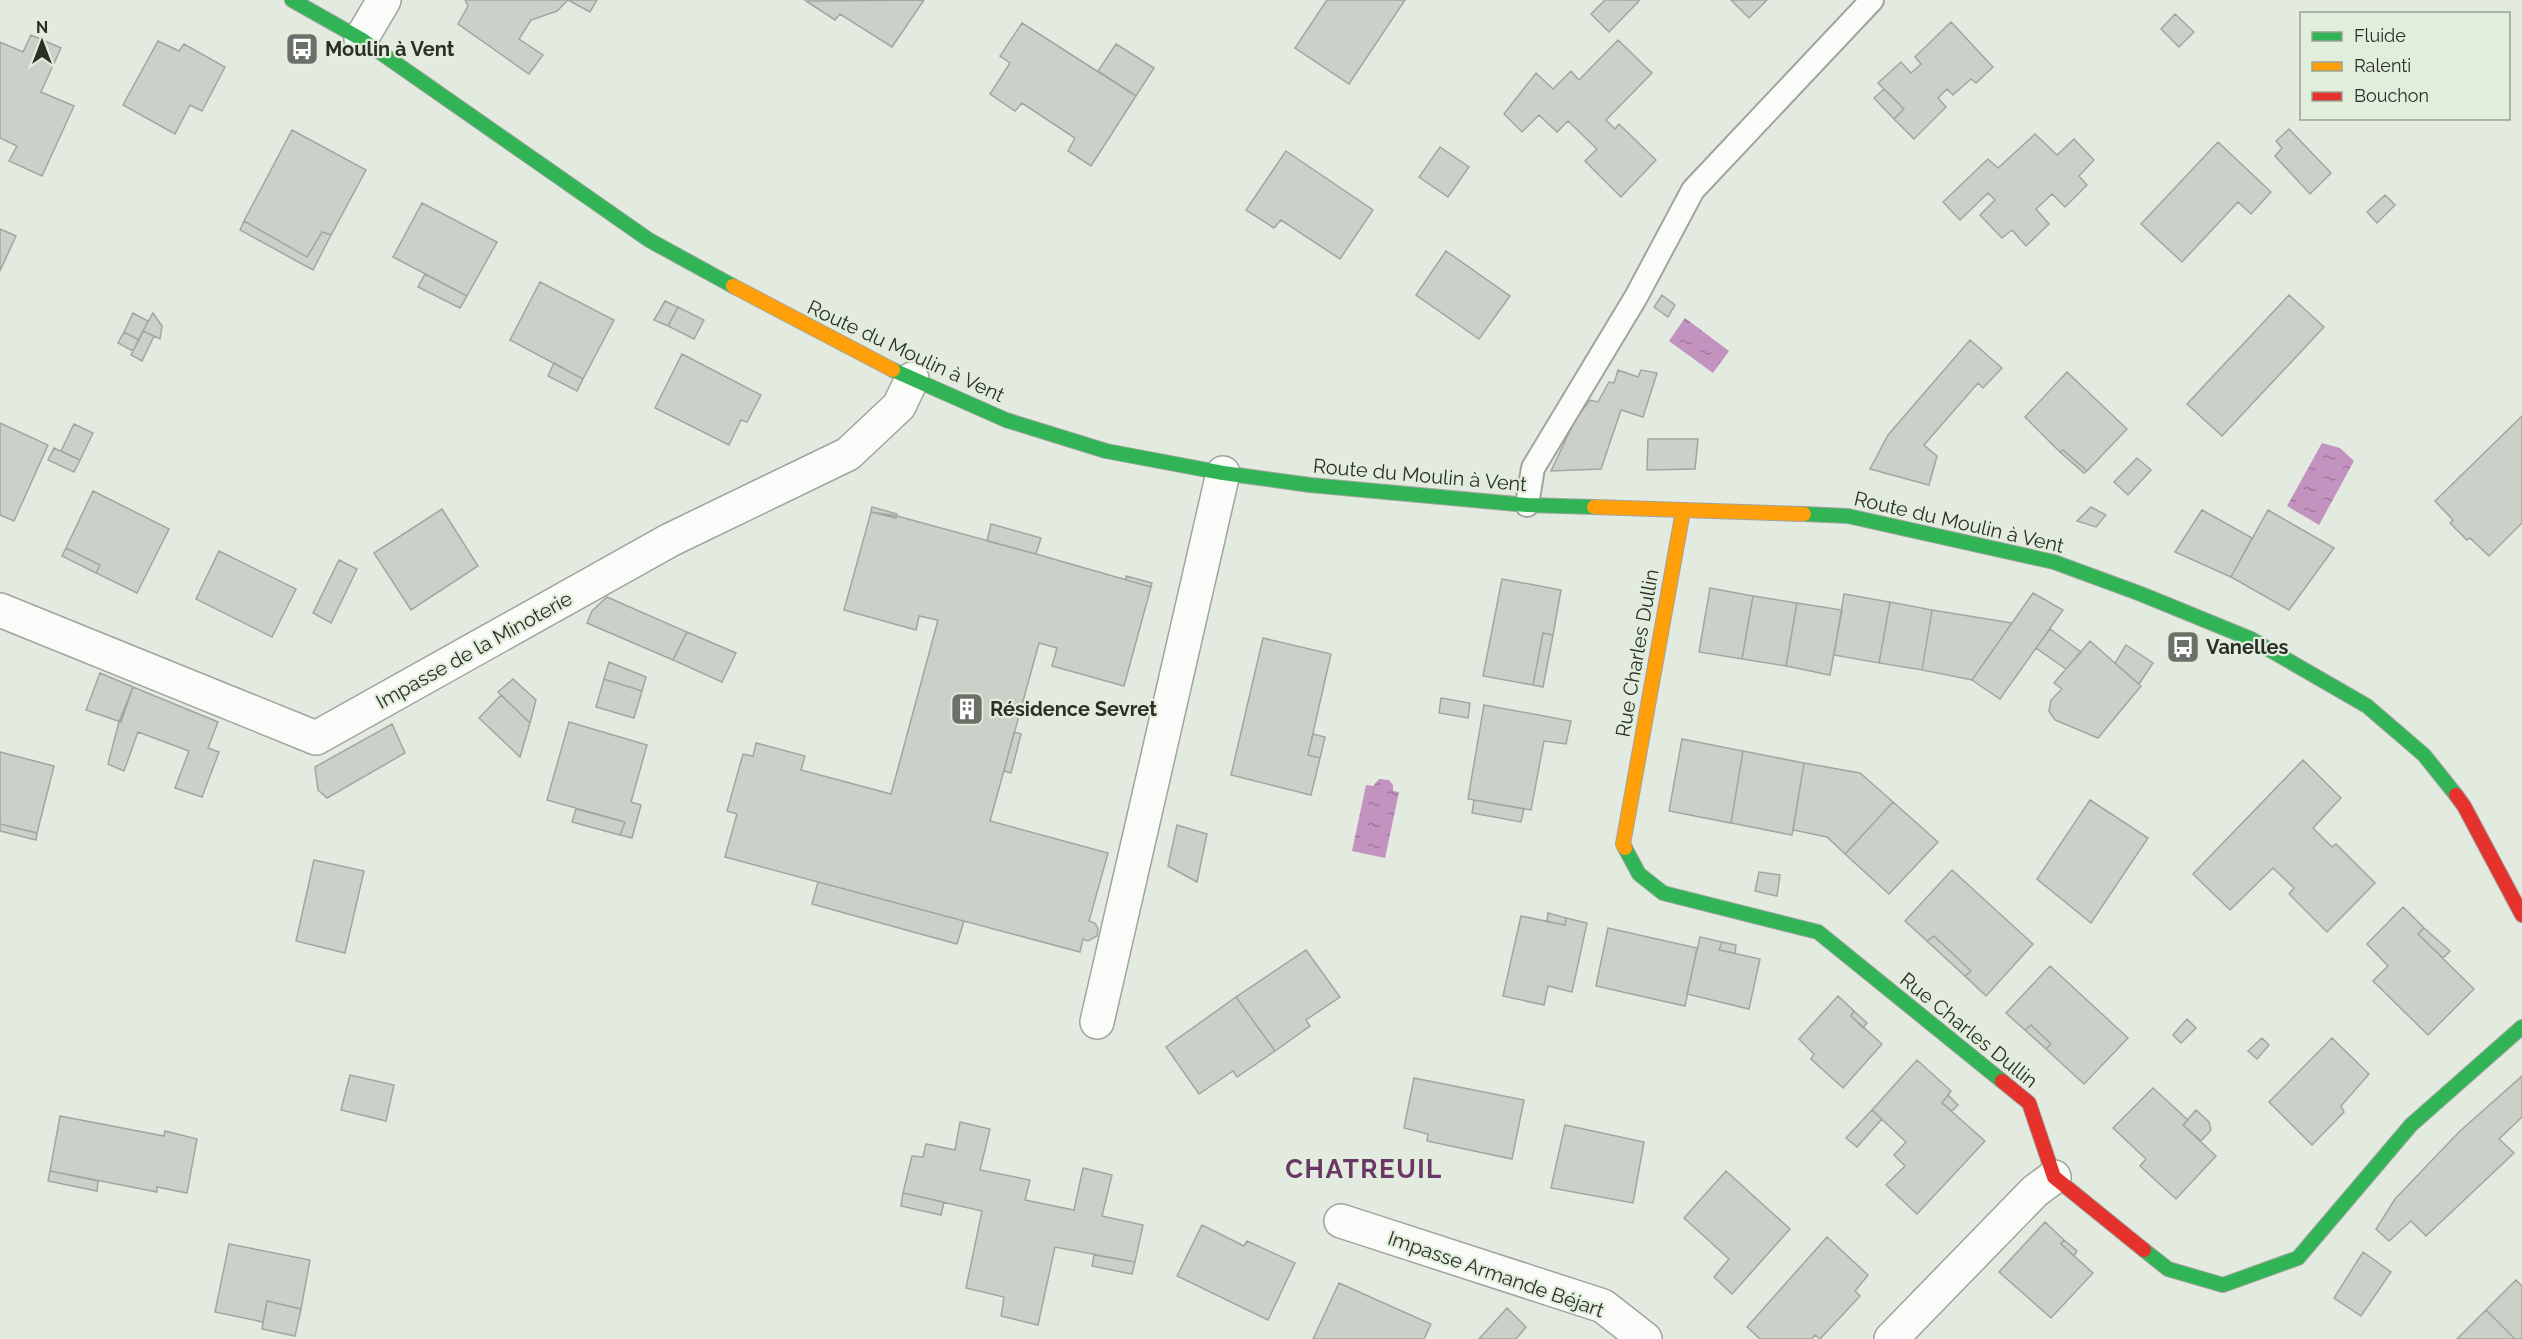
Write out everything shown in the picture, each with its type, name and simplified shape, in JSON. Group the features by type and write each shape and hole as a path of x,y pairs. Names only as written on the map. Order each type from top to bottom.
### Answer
{"street":[{"name":"Route du Moulin à Vent","path":"292,0 361,39 649,240 777,311 912,379 988,413 1106,451 1310,485 1527,505 1848,516 2054,562 2141,594 2251,639 2367,706 2424,755 2464,806 2522,915"},
{"path":"361,39 384,0"},
{"name":"Impasse de la Minoterie","path":"0,610 316,738 670,540 848,454 898,406 912,379"},
{"path":"1097,1022 1223,472"},
{"name":"Rue Charles Dullin","path":"1683,511 1623,844 1639,874 1663,893 1818,932 2029,1103 2054,1177"},
{"path":"1891,1339 2035,1191 2054,1177 2168,1269 2223,1285 2298,1258 2411,1125 2522,1027"},
{"name":"Impasse Armande Béjart","path":"1341,1221 1602,1306 1645,1339"}],"lane":[{"path":"1527,505 1533,468 1636,297 1693,190 1872,0"}],"water":[{"path":"1685,318 1729,351 1713,373 1669,341"},
{"path":"2322,443 2340,448 2354,461 2319,525 2287,506"},
{"path":"1379,779 1389,780 1393,785 1393,791 1399,792 1385,858 1352,851 1366,785 1373,786"}],"building":[{"path":"465,0 568,0 557,11 531,20 519,39 543,55 529,74 458,24 468,6"},
{"path":"568,0 597,0 590,12"},
{"path":"924,0 892,47 840,14 835,20 806,1"},
{"path":"1327,0 1405,0 1349,84 1295,48"},
{"path":"1605,0 1639,1 1609,32 1591,14"},
{"path":"1731,0 1767,0 1749,18"},
{"path":"2175,14 2194,32 2179,47 2161,29"},
{"path":"1951,22 1993,67 1976,83 1971,79 1953,95 1947,89 1938,98 1946,107 1914,139 1894,119 1904,109 1878,83 1901,62 1911,73 1921,64 1915,57"},
{"path":"1022,23 1136,96 1091,166 1068,151 1075,138 1022,103 1015,111 990,94 1010,63 1000,56"},
{"path":"31,35 61,48 41,92 74,106 42,176 9,161 17,146 0,138 0,42 23,52"},
{"path":"1618,40 1652,73 1606,120 1615,129 1619,124 1656,160 1621,197 1585,161 1597,149 1568,121 1557,132 1539,115 1522,132 1504,114 1536,73 1553,89 1571,71 1579,80"},
{"path":"158,41 179,51 184,44 225,67 202,111 190,105 175,134 123,105"},
{"path":"1116,44 1154,68 1136,96 1098,71"},
{"path":"1884,89 1904,109 1894,119 1874,98"},
{"path":"2289,129 2331,173 2310,194 2275,156 2282,148 2276,141"},
{"path":"292,130 366,170 331,235 322,232 307,257 244,221"},
{"path":"2035,134 2057,155 2074,139 2094,160 2079,176 2087,185 2065,207 2052,194 2036,209 2049,224 2026,246 2012,230 2002,238 1980,215 1995,200 1988,193 1960,220 1943,202 1988,159 1998,168"},
{"path":"2218,142 2271,192 2251,214 2238,202 2182,262 2141,224"},
{"path":"1440,147 1469,167 1448,197 1419,177"},
{"path":"1286,151 1373,210 1340,259 1281,220 1274,228 1246,210"},
{"path":"2385,195 2395,205 2377,223 2367,212"},
{"path":"422,203 497,242 467,296 393,257"},
{"path":"244,221 307,257 322,232 331,235 313,270 240,230"},
{"path":"0,229 16,236 0,271"},
{"path":"1446,251 1510,296 1479,339 1416,295"},
{"path":"425,274 467,296 460,308 418,287"},
{"path":"540,282 614,320 583,379 510,340"},
{"path":"1662,295 1675,305 1668,317 1654,307"},
{"path":"2289,295 2324,327 2222,436 2187,404"},
{"path":"665,301 678,307 668,326 654,320"},
{"path":"678,307 704,320 694,339 668,326"},
{"path":"133,313 148,321 139,340 124,332"},
{"path":"153,313 162,326 160,339 143,331"},
{"path":"143,331 154,336 142,361 131,355"},
{"path":"124,332 139,340 133,351 118,343"},
{"path":"1970,340 2002,368 1983,388 1978,383 1924,445 1937,456 1929,485 1870,469 1888,435"},
{"path":"682,354 761,395 747,422 741,420 729,445 655,408"},
{"path":"554,363 583,379 577,391 548,376"},
{"path":"1618,370 1638,377 1641,370 1657,373 1643,417 1621,410 1601,469 1551,471 1575,420 1590,400 1598,402 1609,382 1614,383"},
{"path":"2067,372 2127,429 2087,471 2063,450 2060,452 2025,417"},
{"path":"2522,416 2522,523 2489,556 2470,538 2467,540 2450,523 2453,520 2435,501"},
{"path":"0,423 48,445 14,521 0,515"},
{"path":"74,424 93,433 80,460 61,451"},
{"path":"1648,439 1698,439 1695,469 1647,470"},
{"path":"54,448 80,460 74,472 48,460"},
{"path":"2063,450 2087,471 2084,473 2060,452"},
{"path":"2137,458 2151,470 2128,495 2114,482"},
{"path":"93,491 169,529 137,593 96,573 100,565 66,548"},
{"path":"872,507 897,514 896,518 871,512"},
{"path":"2091,507 2106,515 2096,527 2077,521"},
{"path":"442,509 478,566 411,610 374,553"},
{"path":"2202,510 2252,538 2231,577 2175,552"},
{"path":"2268,510 2334,548 2289,610 2231,577"},
{"name":"Résidence Sevret","path":"871,512 897,516 1151,587 1124,686 1052,666 1057,648 1039,643 990,821 1108,853 1089,921 1095,923 1098,929 1097,936 1088,941 1083,939 1080,952 725,857 737,814 727,811 743,754 753,756 756,743 805,756 801,770 891,794 938,620 919,616 916,630 844,610"},
{"path":"991,524 1041,538 1036,554 987,541"},
{"path":"66,548 100,565 96,573 62,556"},
{"path":"219,551 296,589 272,637 196,599"},
{"path":"339,560 357,569 331,623 313,613"},
{"path":"1126,576 1152,583 1151,587 1126,580"},
{"path":"1502,579 1561,590 1553,635 1543,633 1533,685 1483,676"},
{"path":"1710,588 1753,596 1742,659 1699,652"},
{"path":"2033,593 2063,610 2000,699 1972,680"},
{"path":"1844,594 1890,602 1879,663 1834,655"},
{"path":"1753,596 1797,603 1786,666 1742,659"},
{"path":"607,597 687,632 673,660 587,623 592,611"},
{"path":"1890,602 1932,610 1922,670 1879,663"},
{"path":"1797,603 1842,610 1830,675 1786,666"},
{"path":"1932,610 2012,623 1972,680 1922,670"},
{"path":"2050,629 2081,652 2066,669 2036,648"},
{"path":"687,632 736,653 722,682 673,660"},
{"path":"1543,633 1553,635 1543,687 1533,685"},
{"path":"1263,638 1331,654 1308,755 1320,758 1311,795 1231,775"},
{"path":"2090,641 2141,686 2098,738 2055,720 2049,711 2051,700 2062,689 2054,683"},
{"path":"2126,645 2153,663 2139,684 2115,663"},
{"path":"609,662 646,677 642,691 604,679"},
{"path":"100,673 133,687 121,722 86,710"},
{"path":"513,679 536,700 530,723 498,692"},
{"path":"604,679 642,691 634,718 596,707"},
{"path":"133,687 218,722 208,748 219,752 202,797 175,788 189,751 138,732 124,771 108,764 119,722"},
{"path":"501,695 530,723 520,757 479,718"},
{"path":"1441,698 1470,703 1468,718 1439,713"},
{"path":"1484,705 1571,721 1566,744 1544,741 1531,810 1468,799"},
{"path":"569,722 647,745 631,802 641,805 632,838 620,835 625,822 547,800"},
{"path":"392,724 405,753 327,798 318,790 315,767"},
{"path":"1014,732 1021,734 1011,773 1004,771"},
{"path":"1313,734 1325,737 1320,758 1308,755"},
{"path":"1682,739 1743,751 1731,823 1669,811"},
{"path":"1743,751 1804,763 1792,835 1731,823"},
{"path":"0,752 54,766 37,833 0,824"},
{"path":"2303,760 2341,798 2313,828 2332,847 2336,844 2375,883 2327,932 2289,894 2294,888 2273,868 2230,910 2193,874"},
{"path":"1804,763 1860,773 1893,802 1845,854 1827,837 1793,830"},
{"path":"1474,800 1524,809 1521,822 1472,813"},
{"path":"2090,800 2148,838 2091,923 2037,879"},
{"path":"1893,802 1938,842 1889,894 1845,854"},
{"path":"576,809 625,822 620,835 572,822"},
{"path":"0,824 37,833 36,840 0,831"},
{"path":"1177,825 1207,834 1197,882 1168,866"},
{"path":"314,860 364,871 345,953 296,941"},
{"path":"1952,870 2033,944 1986,996 1965,976 1971,971 1934,936 1927,941 1905,921"},
{"path":"1759,872 1780,875 1777,896 1755,891"},
{"path":"818,882 964,921 957,944 812,904"},
{"path":"2403,907 2424,928 2418,934 2474,989 2428,1035 2373,981 2388,966 2367,944"},
{"path":"1548,913 1566,918 1565,925 1547,922"},
{"path":"1521,916 1565,925 1566,918 1587,923 1572,992 1548,986 1544,1005 1503,996"},
{"path":"1608,928 1697,948 1685,1006 1596,986"},
{"path":"2424,928 2450,951 2443,958 2418,934"},
{"path":"1934,936 1971,971 1965,976 1927,941"},
{"path":"1700,937 1722,942 1719,950 1760,959 1749,1009 1687,994"},
{"path":"1722,942 1736,945 1735,953 1719,950"},
{"path":"1306,950 1340,997 1306,1020 1310,1026 1275,1051 1236,997"},
{"path":"2050,966 2128,1038 2084,1084 2046,1049 2051,1044 2031,1025 2025,1030 2006,1013"},
{"path":"1838,996 1854,1011 1851,1016 1882,1044 1843,1088 1811,1059 1814,1054 1799,1039"},
{"path":"1236,997 1275,1051 1237,1077 1233,1071 1199,1094 1166,1047"},
{"path":"1854,1011 1867,1023 1863,1028 1851,1016"},
{"path":"2187,1019 2196,1028 2181,1043 2173,1035"},
{"path":"2031,1025 2051,1044 2046,1049 2025,1030"},
{"path":"2262,1038 2269,1045 2257,1059 2248,1051"},
{"path":"2332,1038 2369,1074 2341,1106 2344,1112 2312,1145 2269,1102"},
{"path":"1917,1060 1951,1091 1942,1103 1985,1141 1917,1214 1886,1185 1905,1166 1894,1155 1906,1142 1872,1110"},
{"path":"350,1075 394,1085 386,1121 341,1110"},
{"path":"2522,1076 2522,1117 2499,1139 2514,1153 2426,1236 2411,1221 2389,1241 2376,1229 2395,1199 2459,1132"},
{"path":"1414,1078 1524,1100 1512,1159 1427,1141 1428,1134 1404,1128"},
{"path":"2153,1088 2188,1120 2183,1125 2216,1156 2176,1199 2140,1166 2146,1159 2113,1128"},
{"path":"1948,1095 1958,1105 1952,1111 1942,1103"},
{"path":"1872,1110 1882,1119 1857,1147 1846,1138"},
{"path":"2196,1110 2209,1122 2211,1130 2201,1141 2183,1125"},
{"path":"60,1116 164,1136 165,1131 197,1139 187,1193 157,1187 157,1192 50,1171"},
{"path":"960,1122 990,1129 980,1170 1030,1180 1025,1200 1074,1210 1083,1168 1112,1175 1102,1216 1143,1225 1135,1262 1055,1247 1038,1325 1001,1316 1004,1297 966,1288 982,1211 903,1193 912,1156 923,1157 926,1144 955,1150"},
{"path":"1565,1125 1644,1142 1633,1203 1551,1188"},
{"path":"50,1171 98,1181 97,1191 48,1181"},
{"path":"1726,1171 1790,1229 1732,1294 1714,1277 1729,1259 1684,1218"},
{"path":"903,1193 944,1202 941,1215 901,1206"},
{"path":"2045,1222 2064,1240 2061,1244 2093,1273 2051,1318 1999,1272"},
{"path":"1202,1225 1244,1246 1247,1241 1295,1263 1268,1320 1177,1276"},
{"path":"1827,1237 1868,1275 1855,1291 1860,1296 1820,1339 1815,1335 1812,1339 1760,1339 1747,1327"},
{"path":"2064,1240 2077,1251 2074,1256 2061,1244"},
{"path":"229,1244 310,1260 301,1309 267,1301 263,1322 215,1312"},
{"path":"2363,1252 2391,1272 2361,1316 2334,1298"},
{"path":"1094,1255 1135,1262 1132,1274 1092,1266"},
{"path":"2516,1280 2522,1286 2522,1339 2515,1339 2486,1310"},
{"path":"1339,1283 1431,1324 1424,1339 1313,1339"},
{"path":"267,1301 301,1309 295,1336 262,1329"},
{"path":"1507,1308 1526,1327 1516,1339 1479,1339"},
{"path":"2486,1310 2515,1339 2457,1339"}],"traffic: fast":[{"path":"292,0 361,39 649,240 733,286"},
{"path":"893,370 1006,420 1106,451 1223,473 1310,485 1527,505 1594,507"},
{"path":"1804,514 1848,516 2054,562 2141,594 2251,639 2367,706 2424,755 2456,795"},
{"path":"1625,848 1639,874 1663,893 1818,932 2002,1081"},
{"path":"2144,1250 2168,1269 2223,1285 2298,1258 2411,1125 2522,1027"}],"traffic: slow":[{"path":"733,286 893,370"},
{"path":"1594,507 1804,514"},
{"path":"1625,848 1623,844 1683,511"}],"traffic: jam":[{"path":"2456,795 2522,915"},
{"path":"2002,1081 2029,1103 2054,1177 2144,1250"}],"place":[{"name":"Moulin à Vent","path":"302,49"},
{"name":"Vanelles","path":"2183,647"},
{"name":"Résidence Sevret","path":"967,709"}],"district":[{"name":"CHATREUIL","path":"1364,1169"}]}
